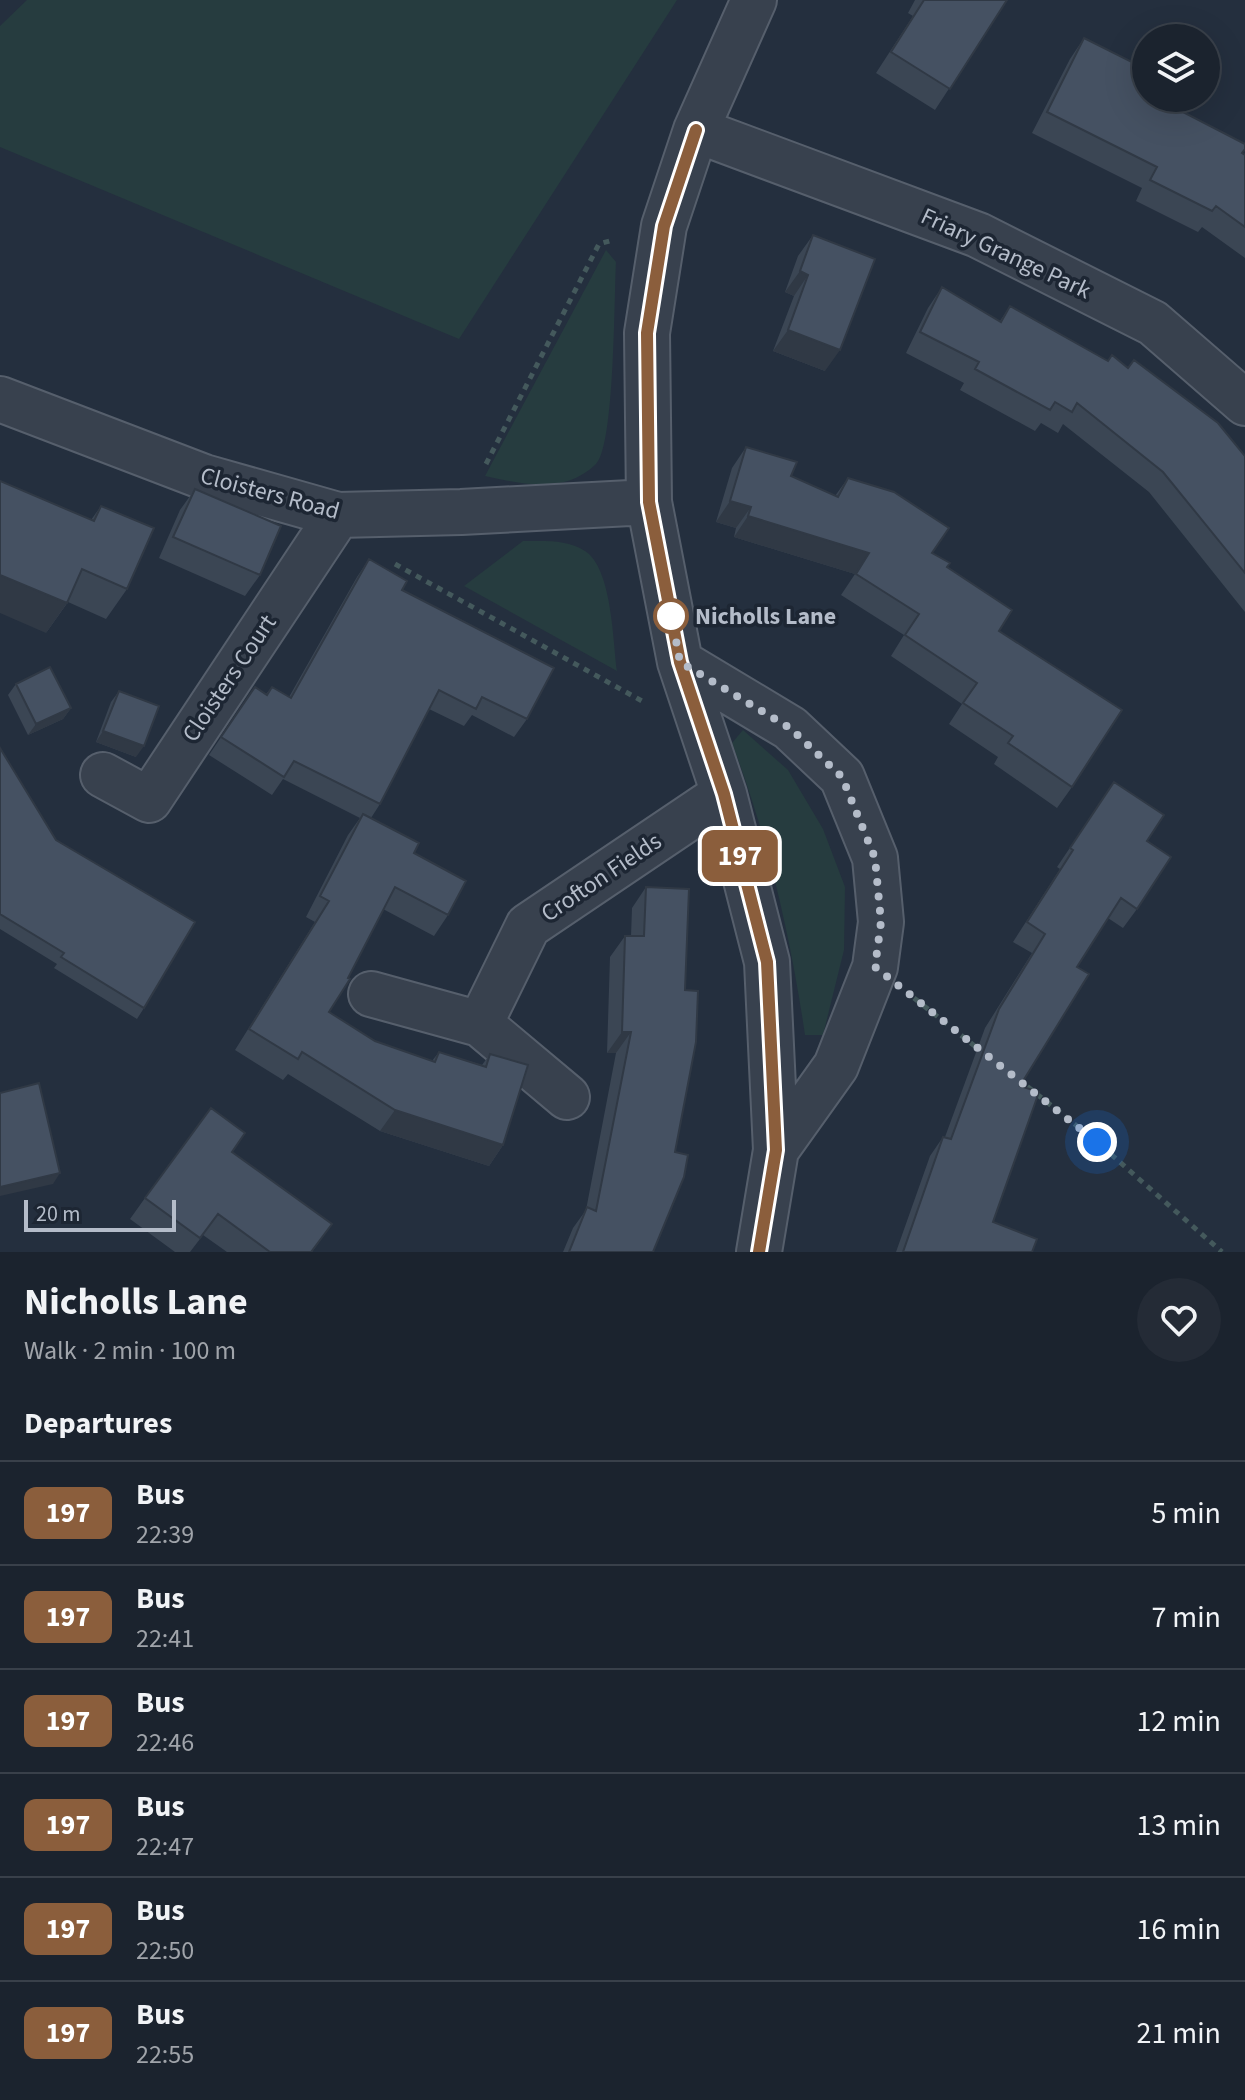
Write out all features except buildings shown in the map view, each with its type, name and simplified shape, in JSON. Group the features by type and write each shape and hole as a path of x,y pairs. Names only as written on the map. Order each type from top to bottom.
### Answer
{"street":[{"path":"754,0 696,130 664,226 647,333 649,502 680,662 724,794 767,962 776,1150 759,1252"},
{"name":"Friary Grange Park","path":"696,130 978,235 1005,248 1153,323 1245,403"},
{"name":"Cloisters Road","path":"0,399 204,477 338,515 649,502"},
{"name":"Cloisters Court","path":"103,775 149,800 338,515"},
{"path":"680,662 790,728 842,777 875,858 881,922 875,967 836,1066 776,1150"},
{"name":"Crofton Fields","path":"480,1024 528,926 724,794"},
{"path":"371,994 480,1024 567,1097"}],"path":[{"path":"461,512 599,244 664,226"},
{"path":"338,515 396,565 706,736"},
{"path":"875,967 986,1055"},
{"path":"1011,1074 1097,1142 1222,1252"}],"green space":[{"path":"27,0 677,0 459,339 0,147 0,26"},
{"path":"606,250 616,262 612,369 607,429 596,464 584,474 557,484 528,484 485,476"},
{"path":"523,541 571,544 594,560 610,606 617,671 464,586"},
{"path":"743,730 788,770 823,829 845,887 844,950 823,1035 805,1035 776,887 732,743"}],"bus line":[{"name":"197","path":"696,130 664,226 647,333 649,502 680,662 724,794 767,962 776,1150 759,1252"}],"place":[{"name":"Nicholls Lane","path":"671,616"}],"route":[{"path":"671,616 670,608 680,662 790,728 842,777 875,858 881,922 875,967 1097,1142"}]}
